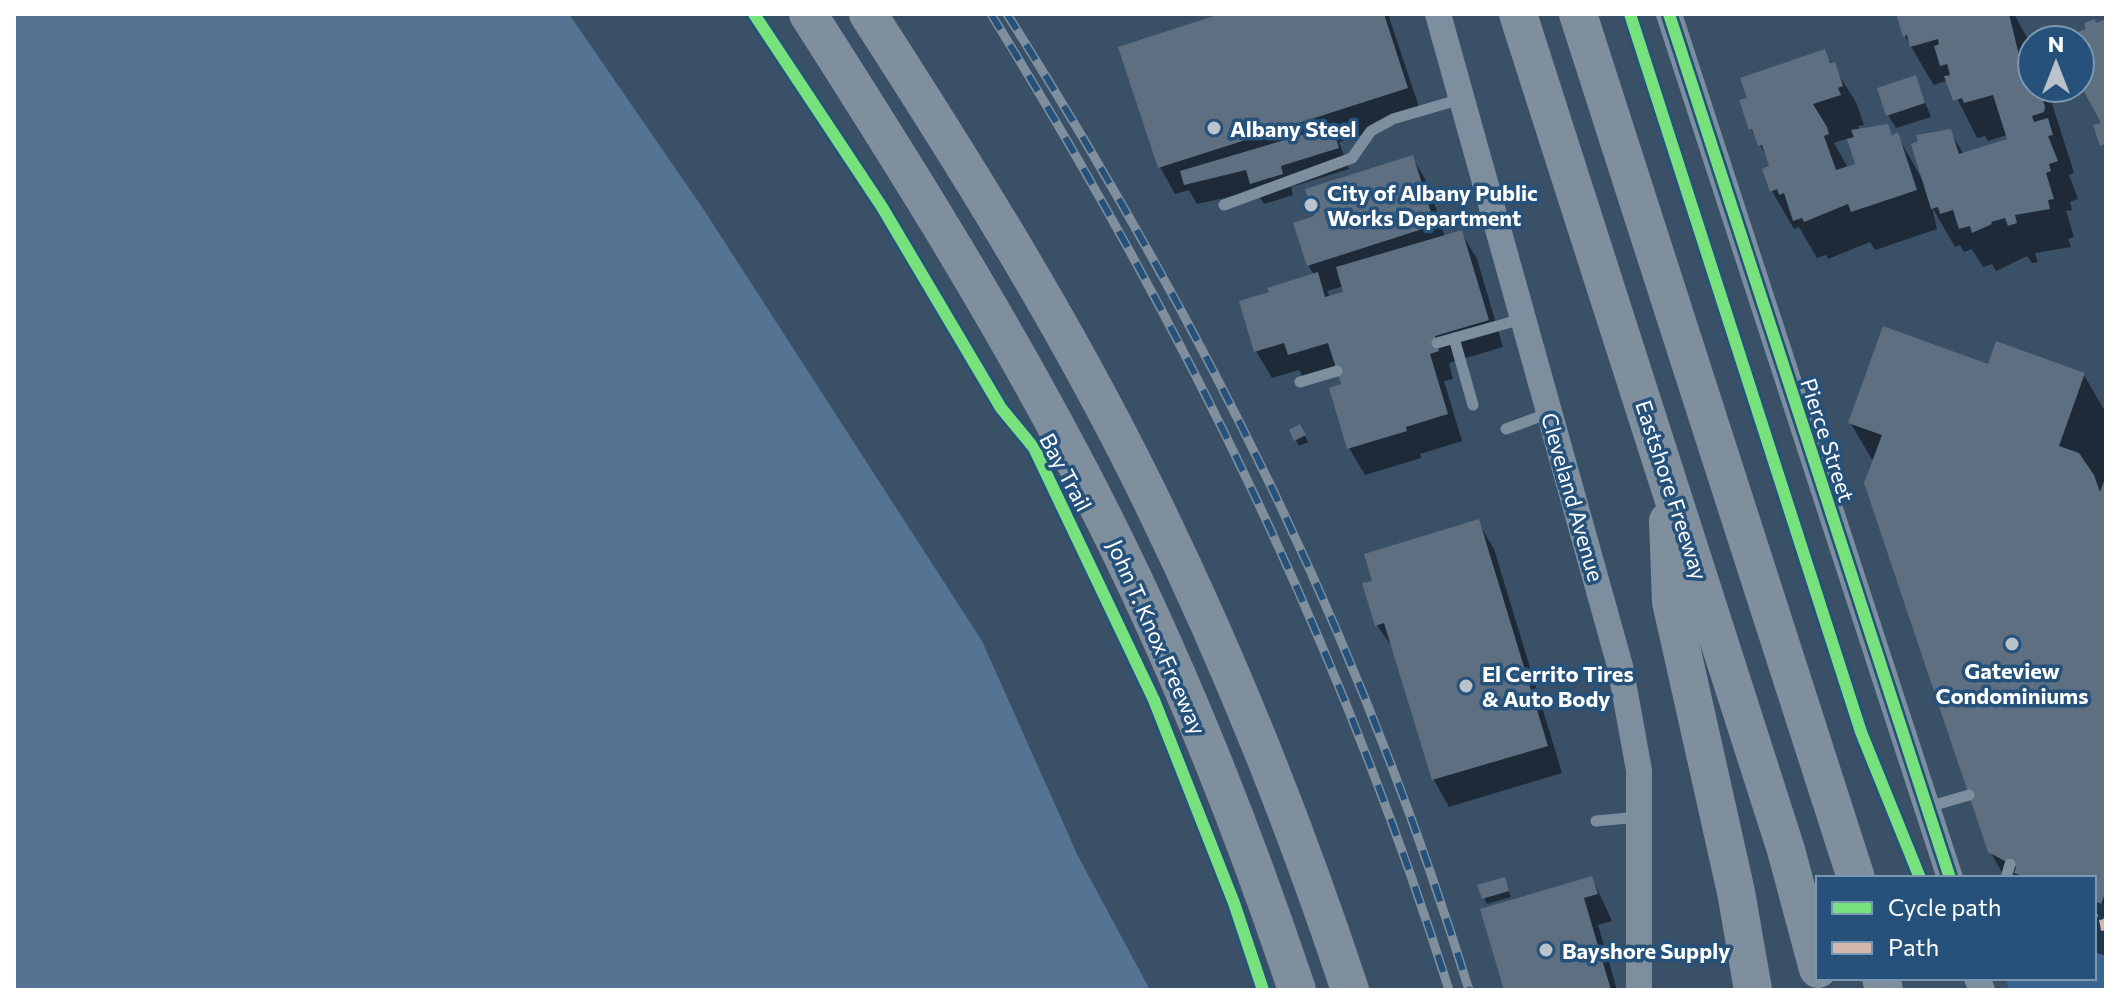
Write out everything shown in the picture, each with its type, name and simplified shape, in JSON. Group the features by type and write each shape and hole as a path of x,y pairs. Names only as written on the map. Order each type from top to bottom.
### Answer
{"highway":[{"name":"John T. Knox Freeway","path":"808,14 979,290 1084,480 1200,732 1256,871 1297,990"},
{"path":"868,14 1030,274 1143,484 1258,737 1350,990"},
{"name":"Eastshore Freeway","path":"1518,14 1786,850 1816,962"},
{"path":"1578,14 1855,876"},
{"path":"1666,470 1671,602 1736,892 1753,990"}],"street":[{"name":"Cleveland Avenue","path":"1438,14 1620,666 1639,770 1639,990"},
{"name":"Pierce Street","path":"1669,14 1949,876"}],"lane":[{"path":"1224,205 1352,158 1371,131 1393,119 1462,99"},
{"path":"1437,343 1523,318"},
{"path":"1454,338 1473,405"},
{"path":"1300,382 1337,371"},
{"path":"1506,429 1549,413"},
{"path":"1927,807 1969,795"},
{"path":"1596,821 1640,816"},
{"path":"2007,876 2010,864"}],"path":[{"path":"2096,916 2104,919"}],"shaded area":[{"path":"14,14 569,14 704,210 982,641 1078,856 1150,990 14,990"},
{"path":"2106,903 2106,990 2010,990 2006,980 2096,980 2096,904"}],"building":[{"name":"Albany Steel","path":"1220,14 1384,14 1408,88 1158,168 1118,47"},
{"path":"1896,14 2009,14 2016,43 2016,104 2044,104 2044,112 2032,116 2034,122 2048,118 2053,135 2048,136 2058,161 2049,164 2051,171 2046,173 2054,199 2048,200 2050,209 2015,215 2017,223 2008,226 2005,218 1991,222 1972,233 1970,226 1959,229 1953,210 1940,214 1938,207 1931,209 1911,144 1918,141 1916,135 1951,129 1959,154 2007,139 1993,95 1964,103 1962,98 1953,101 1944,76 1950,75 1947,64 1940,66 1934,46 1939,44 1938,39 1910,47 1907,35 1903,37"},
{"path":"2106,19 2106,144 2100,146 2093,125 2101,123 2091,104 2096,104 2096,24 2084,23"},
{"path":"1825,49 1830,63 1835,62 1843,86 1838,88 1841,95 1813,104 1827,127 1829,134 1824,136 1836,170 1855,164 1847,139 1854,137 1851,130 1888,124 1892,135 1898,132 1917,190 1851,212 1848,204 1804,222 1802,218 1793,221 1784,193 1779,195 1777,189 1770,192 1762,169 1769,166 1762,145 1758,146 1752,129 1749,130 1739,100 1747,98 1740,78"},
{"path":"1916,75 1925,103 1886,116 1877,88"},
{"path":"1332,126 1339,148 1281,166 1283,174 1250,184 1246,170 1184,185 1180,171"},
{"path":"1413,155 1435,225 1307,266 1293,223 1314,216 1305,189"},
{"path":"1462,230 1489,320 1435,336 1439,351 1430,354 1448,414 1406,427 1407,431 1347,449 1329,388 1341,384 1328,343 1288,355 1284,343 1254,352 1239,301 1269,292 1267,288 1318,272 1325,297 1343,292 1336,267"},
{"name":"Gateview Condominiums","path":"1883,326 1988,364 1996,341 2085,373 2059,446 2079,453 2094,475 2100,492 2106,476 2106,891 2101,904 2096,902 2096,876 2023,876 2014,873 2016,867 1988,852 1864,483 1882,435 1848,423"},
{"path":"1300,424 1306,435 1294,441 1289,430"},
{"name":"El Cerrito Tires & Auto Body","path":"1479,519 1548,746 1432,780 1384,623 1375,626 1362,583 1372,581 1364,554"},
{"name":"Bayshore Supply","path":"1592,876 1598,894 1584,898 1611,990 1504,990 1480,909"},
{"path":"1505,877 1509,891 1482,899 1477,885"}],"railway":[{"path":"991,14 1062,131 1128,249 1251,487 1358,733 1449,990"},
{"path":"1007,14 1147,249 1271,486 1327,608 1378,731 1426,859 1469,990"}],"marked path":[{"path":"2104,919 2106,930"}],"cycle path":[{"name":"Bay Trail","path":"754,14 882,207 1001,408 1034,448 1154,700 1234,903 1263,990"},
{"path":"1630,14 1861,732 1919,876"},
{"path":"1669,14 1949,876"}],"place":[{"name":"Albany Steel","path":"1214,128"},
{"name":"City of Albany Public Works Department","path":"1311,205"},
{"name":"Gateview Condominiums","path":"2012,644"},
{"name":"El Cerrito Tires & Auto Body","path":"1466,686"},
{"name":"Bayshore Supply","path":"1546,950"}]}
